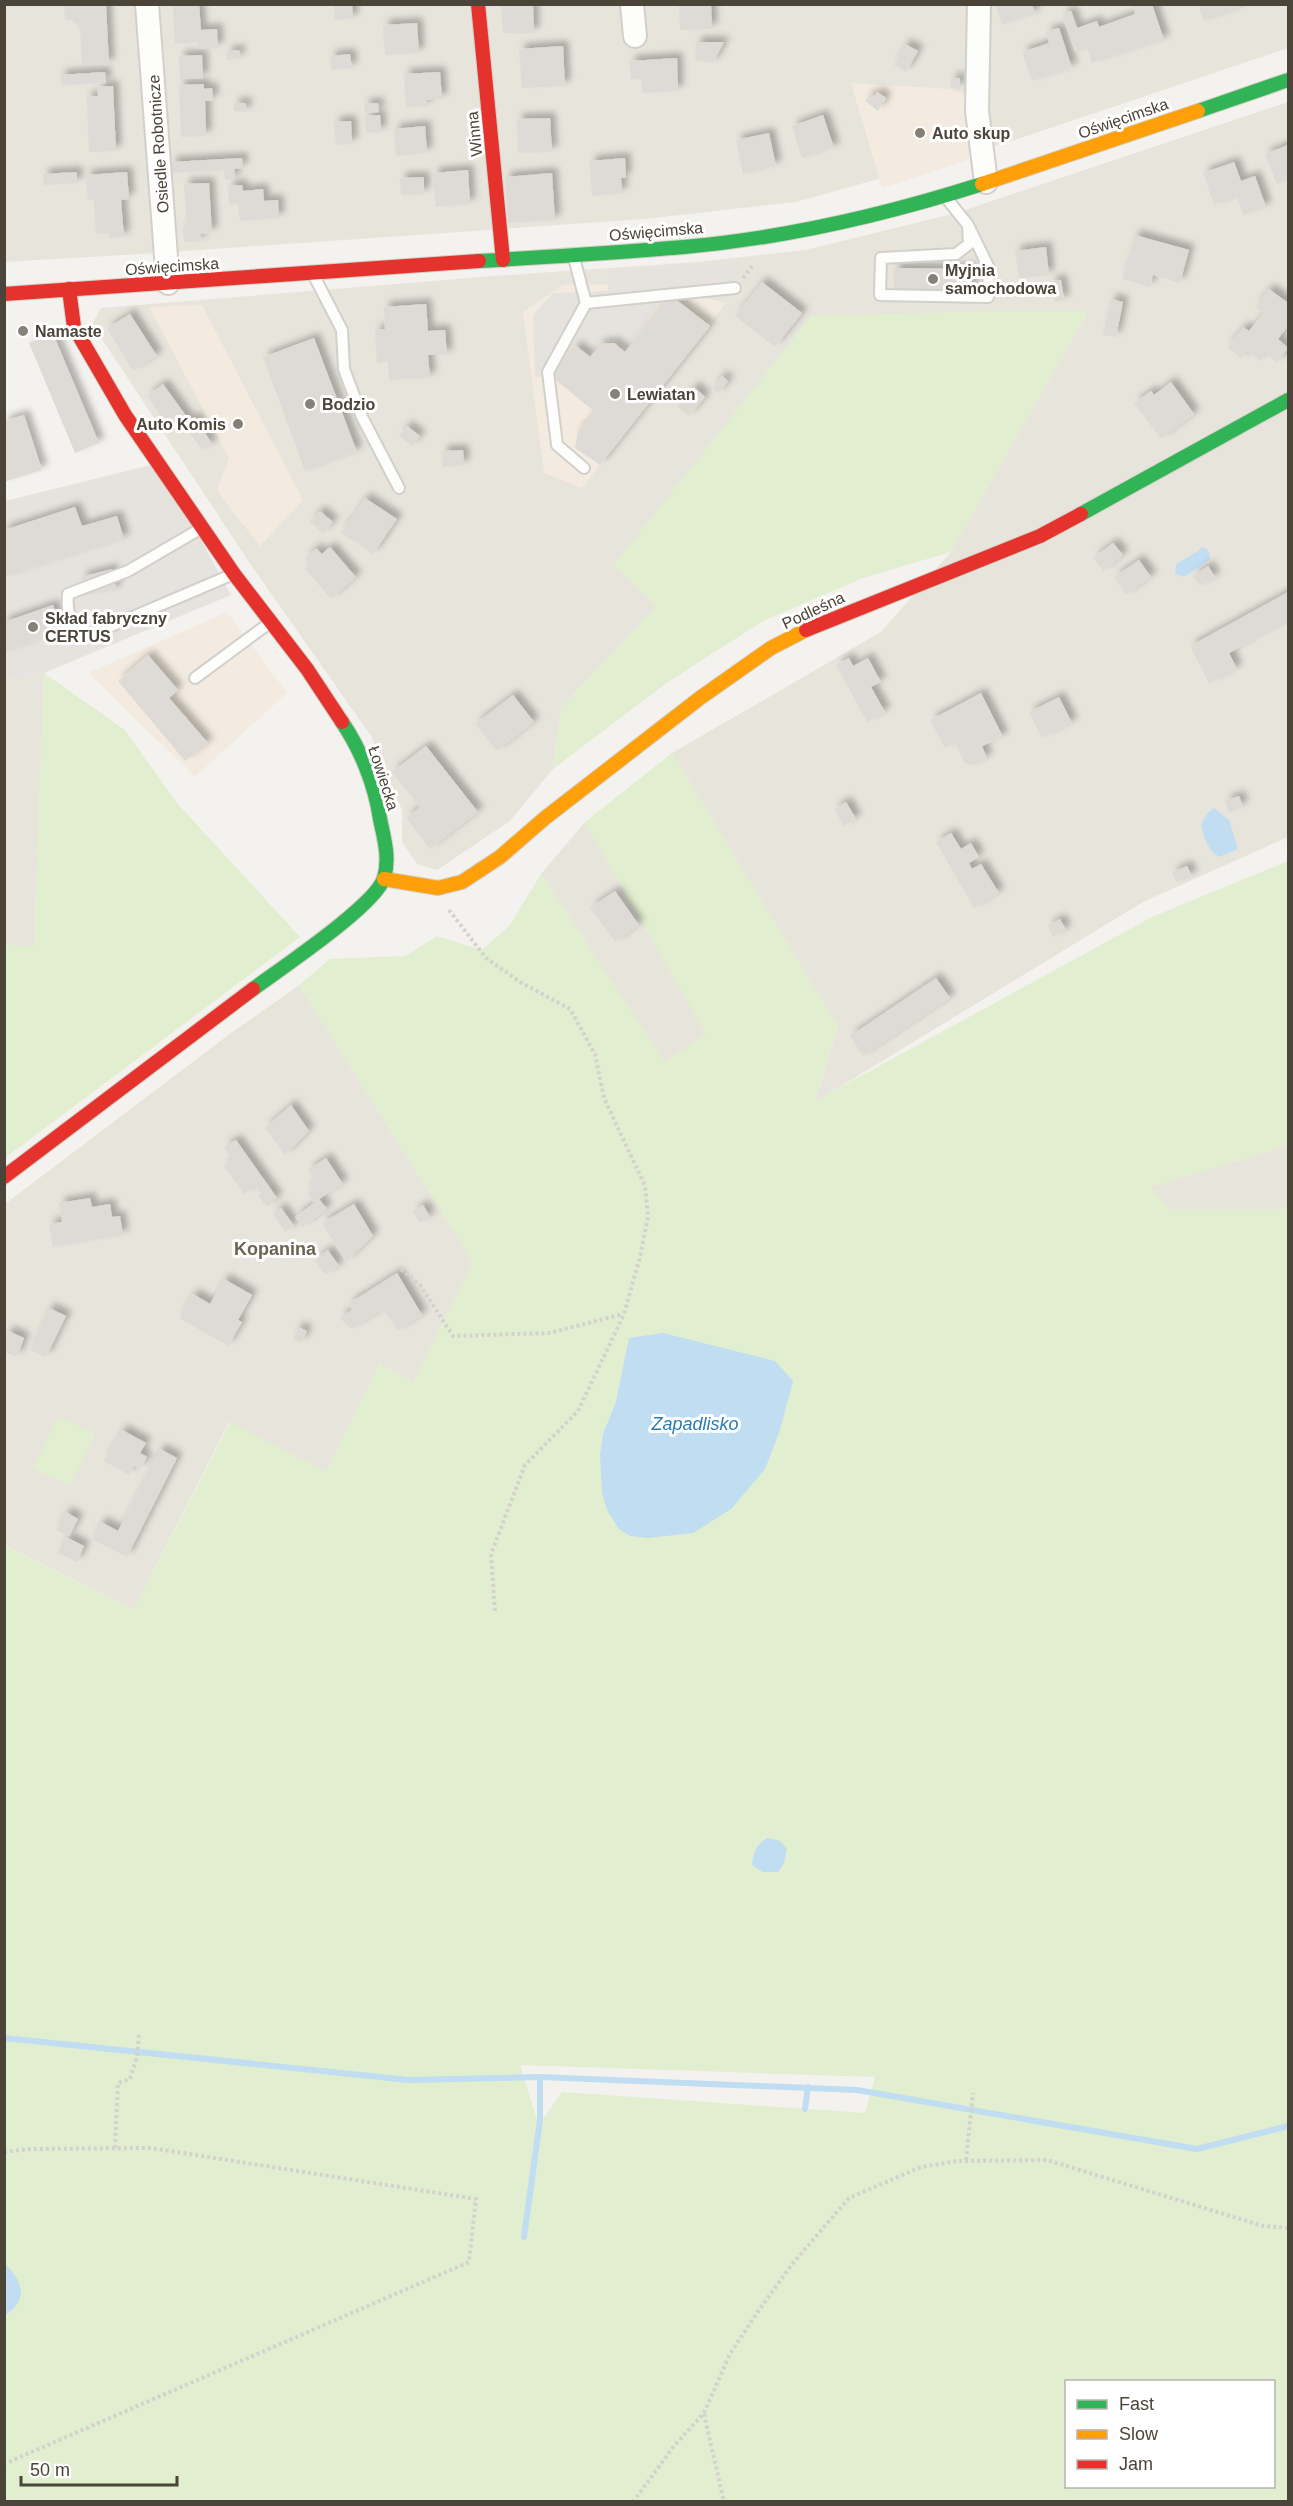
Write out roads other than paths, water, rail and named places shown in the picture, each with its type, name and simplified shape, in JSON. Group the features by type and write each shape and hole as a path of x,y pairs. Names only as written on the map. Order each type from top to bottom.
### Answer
{"street":[{"name":"Osiedle Robotnicze","path":"147,4 168,283"},
{"name":"Winna","path":"478,4 503,260"},
{"path":"632,4 635,36"},
{"path":"980,4 977,111 986,182"},
{"name":"Oświęcimska","path":"4,294 685,247 794,232 863,218 945,196 1288,80"},
{"name":"Łowiecka","path":"69,289 74,327 125,415 234,574 307,669 356,741 378,805 387,856 384,879"},
{"name":"Podleśna","path":"384,879 438,888 462,882 500,857 700,698 771,648 807,629 1041,536 1288,400"},
{"path":"4,1177 368,903 384,879"}],"lane":[{"path":"945,196 968,225 989,268 988,297 880,295 881,258 956,254 969,244 968,225"},
{"path":"573,255 586,303 548,372 557,445 584,468"},
{"path":"312,273 318,289 342,330 344,369 362,417 399,488"},
{"path":"586,303 735,288"},
{"path":"202,527 128,571 68,594 67,608 75,628 88,636 234,574"},
{"path":"195,678 271,622"}],"water":[{"path":"1201,547 1208,551 1210,559 1184,577 1175,574 1176,564 1200,550"},
{"path":"1214,808 1229,820 1238,849 1219,857 1207,843 1201,825 1207,813"},
{"name":"Zapadlisko","path":"663,1333 775,1361 793,1381 780,1430 765,1469 731,1509 693,1533 648,1538 630,1536 619,1529 607,1510 602,1493 600,1455 603,1434 616,1402 629,1338"},
{"path":"767,1838 780,1841 787,1849 784,1863 778,1872 763,1872 752,1865 756,1850"},
{"path":"4,2263 15,2276 21,2290 18,2303 5,2315"}],"waterway":[{"path":"4,2038 409,2080 540,2077 857,2090 1197,2149 1288,2126"},
{"path":"524,2237 540,2120 540,2077"},
{"path":"805,2109 808,2087"}],"place":[{"name":"Auto skup","path":"920,133"},
{"name":"Myjnia samochodowa","path":"933,279"},
{"name":"Namaste","path":"23,331"},
{"name":"Lewiatan","path":"615,394"},
{"name":"Bodzio","path":"310,404"},
{"name":"Auto Komis","path":"238,424"},
{"name":"Skład fabryczny CERTUS","path":"33,627"}],"district":[{"name":"Kopanina","path":"275,1249"}]}
